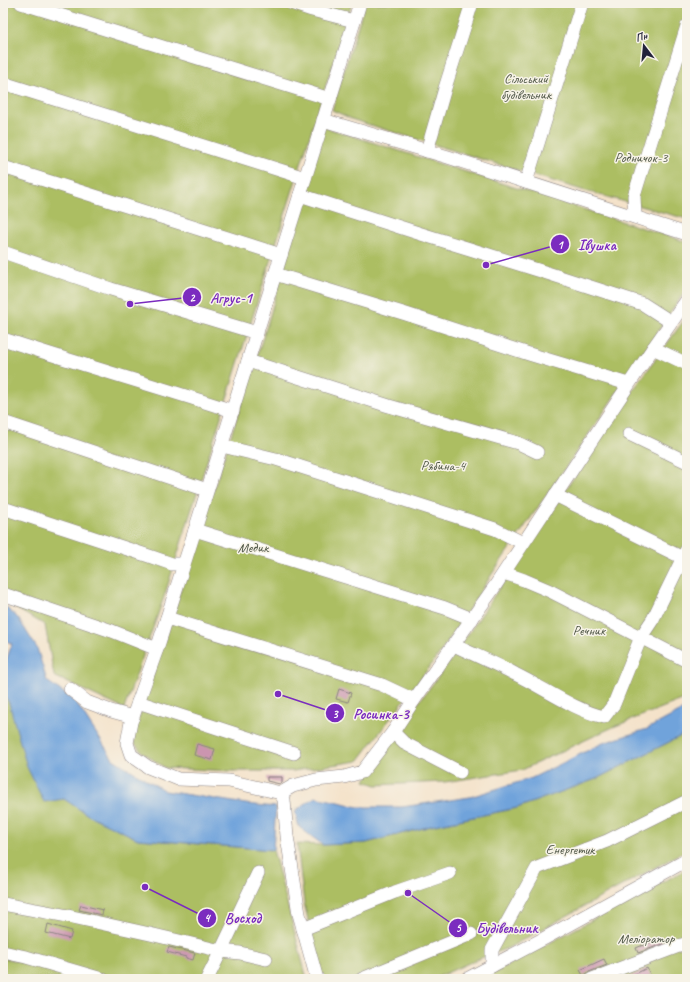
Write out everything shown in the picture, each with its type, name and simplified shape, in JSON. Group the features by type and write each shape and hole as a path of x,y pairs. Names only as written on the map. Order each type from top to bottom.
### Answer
{"street":[{"path":"21,3 330,99"},
{"path":"291,3 312,10 354,20"},
{"path":"360,3 222,446 157,649 133,718 127,743 132,755 148,767 178,779 229,781 281,793 293,786 316,780 344,777 362,772 393,732 504,573 628,384 687,300"},
{"path":"427,151 472,3"},
{"path":"526,182 582,3"},
{"path":"635,217 634,196 687,26"},
{"path":"3,83 305,178"},
{"path":"324,120 526,182 687,234"},
{"path":"3,167 281,255"},
{"path":"300,195 418,234 541,271 643,304 671,322"},
{"path":"3,252 111,289 257,333"},
{"path":"275,274 628,384"},
{"path":"3,339 232,411"},
{"path":"653,348 687,364"},
{"path":"248,361 389,406 518,443 537,452"},
{"path":"3,422 207,490"},
{"path":"628,434 687,462"},
{"path":"222,446 276,460 488,526 523,543"},
{"path":"454,645 515,674 593,715 604,718 614,704 641,637 653,619 686,556 555,495"},
{"path":"3,508 172,564 184,564"},
{"path":"195,530 445,608 472,619"},
{"path":"504,573 550,591 687,661"},
{"path":"3,594 112,631 157,649"},
{"path":"167,618 382,686 414,700"},
{"path":"70,690 87,702 133,718"},
{"path":"138,702 294,753"},
{"path":"393,732 404,744 460,772"},
{"path":"281,793 284,800 287,836 299,914 317,979"},
{"path":"492,966 492,950 537,868 607,841 687,801"},
{"path":"467,979 687,860"},
{"path":"207,979 258,873"},
{"path":"303,929 395,892 450,874"},
{"path":"3,904 68,916 221,951 240,953 266,959"},
{"path":"362,979 471,934"},
{"path":"592,979 687,943"},
{"path":"3,952 26,957 102,979"}],"green space":[{"path":"3,3 352,3 164,597 124,709 54,676 45,625 3,601"},
{"name":"Сільський будівельник","path":"365,3 687,3 687,219 582,190 354,120 332,110"},
{"path":"324,127 687,242 687,288 494,571 440,653 358,761 293,771 232,771 165,768 142,752 135,744 133,736 268,322"},
{"name":"Речник","path":"687,316 687,698 613,727 522,770 445,782 376,785 365,781 388,742 448,664 626,400"},
{"path":"3,692 64,799 89,815 138,839 273,850 307,979 138,979 61,969 3,956"},
{"name":"Енергетик","path":"687,733 687,850 508,948 478,959 433,979 322,979 304,903 297,844 323,845 366,843 435,825 517,808 596,779"},
{"name":"Меліоратор","path":"687,869 687,979 482,979"},
{"path":"3,958 99,979 3,979"}],"water":[{"path":"3,605 18,618 37,648 47,681 75,701 113,759 165,791 246,804 276,807 273,850 138,839 88,815 64,799 44,802 27,767 9,703 3,692 3,669 12,644 3,639"},
{"path":"687,708 687,733 596,779 517,808 435,825 366,843 323,845 299,827 295,811 315,797 358,807 402,807 470,797 532,778 603,743 647,729"}],"building":[{"path":"339,689 351,693 348,702 336,699"},
{"path":"197,744 215,749 212,760 194,755"},
{"path":"267,777 282,777 282,783 280,784 267,781"},
{"path":"81,905 103,910 102,915 79,910"},
{"path":"48,924 72,931 70,939 46,933"},
{"path":"660,937 663,944 638,953 636,948"},
{"path":"169,947 195,953 193,960 167,952"},
{"path":"604,959 607,965 589,972 584,977 580,970"},
{"path":"647,968 651,976 645,979 625,979"}],"place":[{"name":"Івушка","path":"486,265"},
{"name":"Агрус-1","path":"130,304"},
{"name":"Росинка-3","path":"278,694"},
{"name":"Восход","path":"145,887"},
{"name":"Будівельник","path":"408,893"}],"park label":[{"name":"Родничок-3","path":"641,157"},
{"name":"Рябина-4","path":"443,465"},
{"name":"Медик","path":"253,547"}]}
